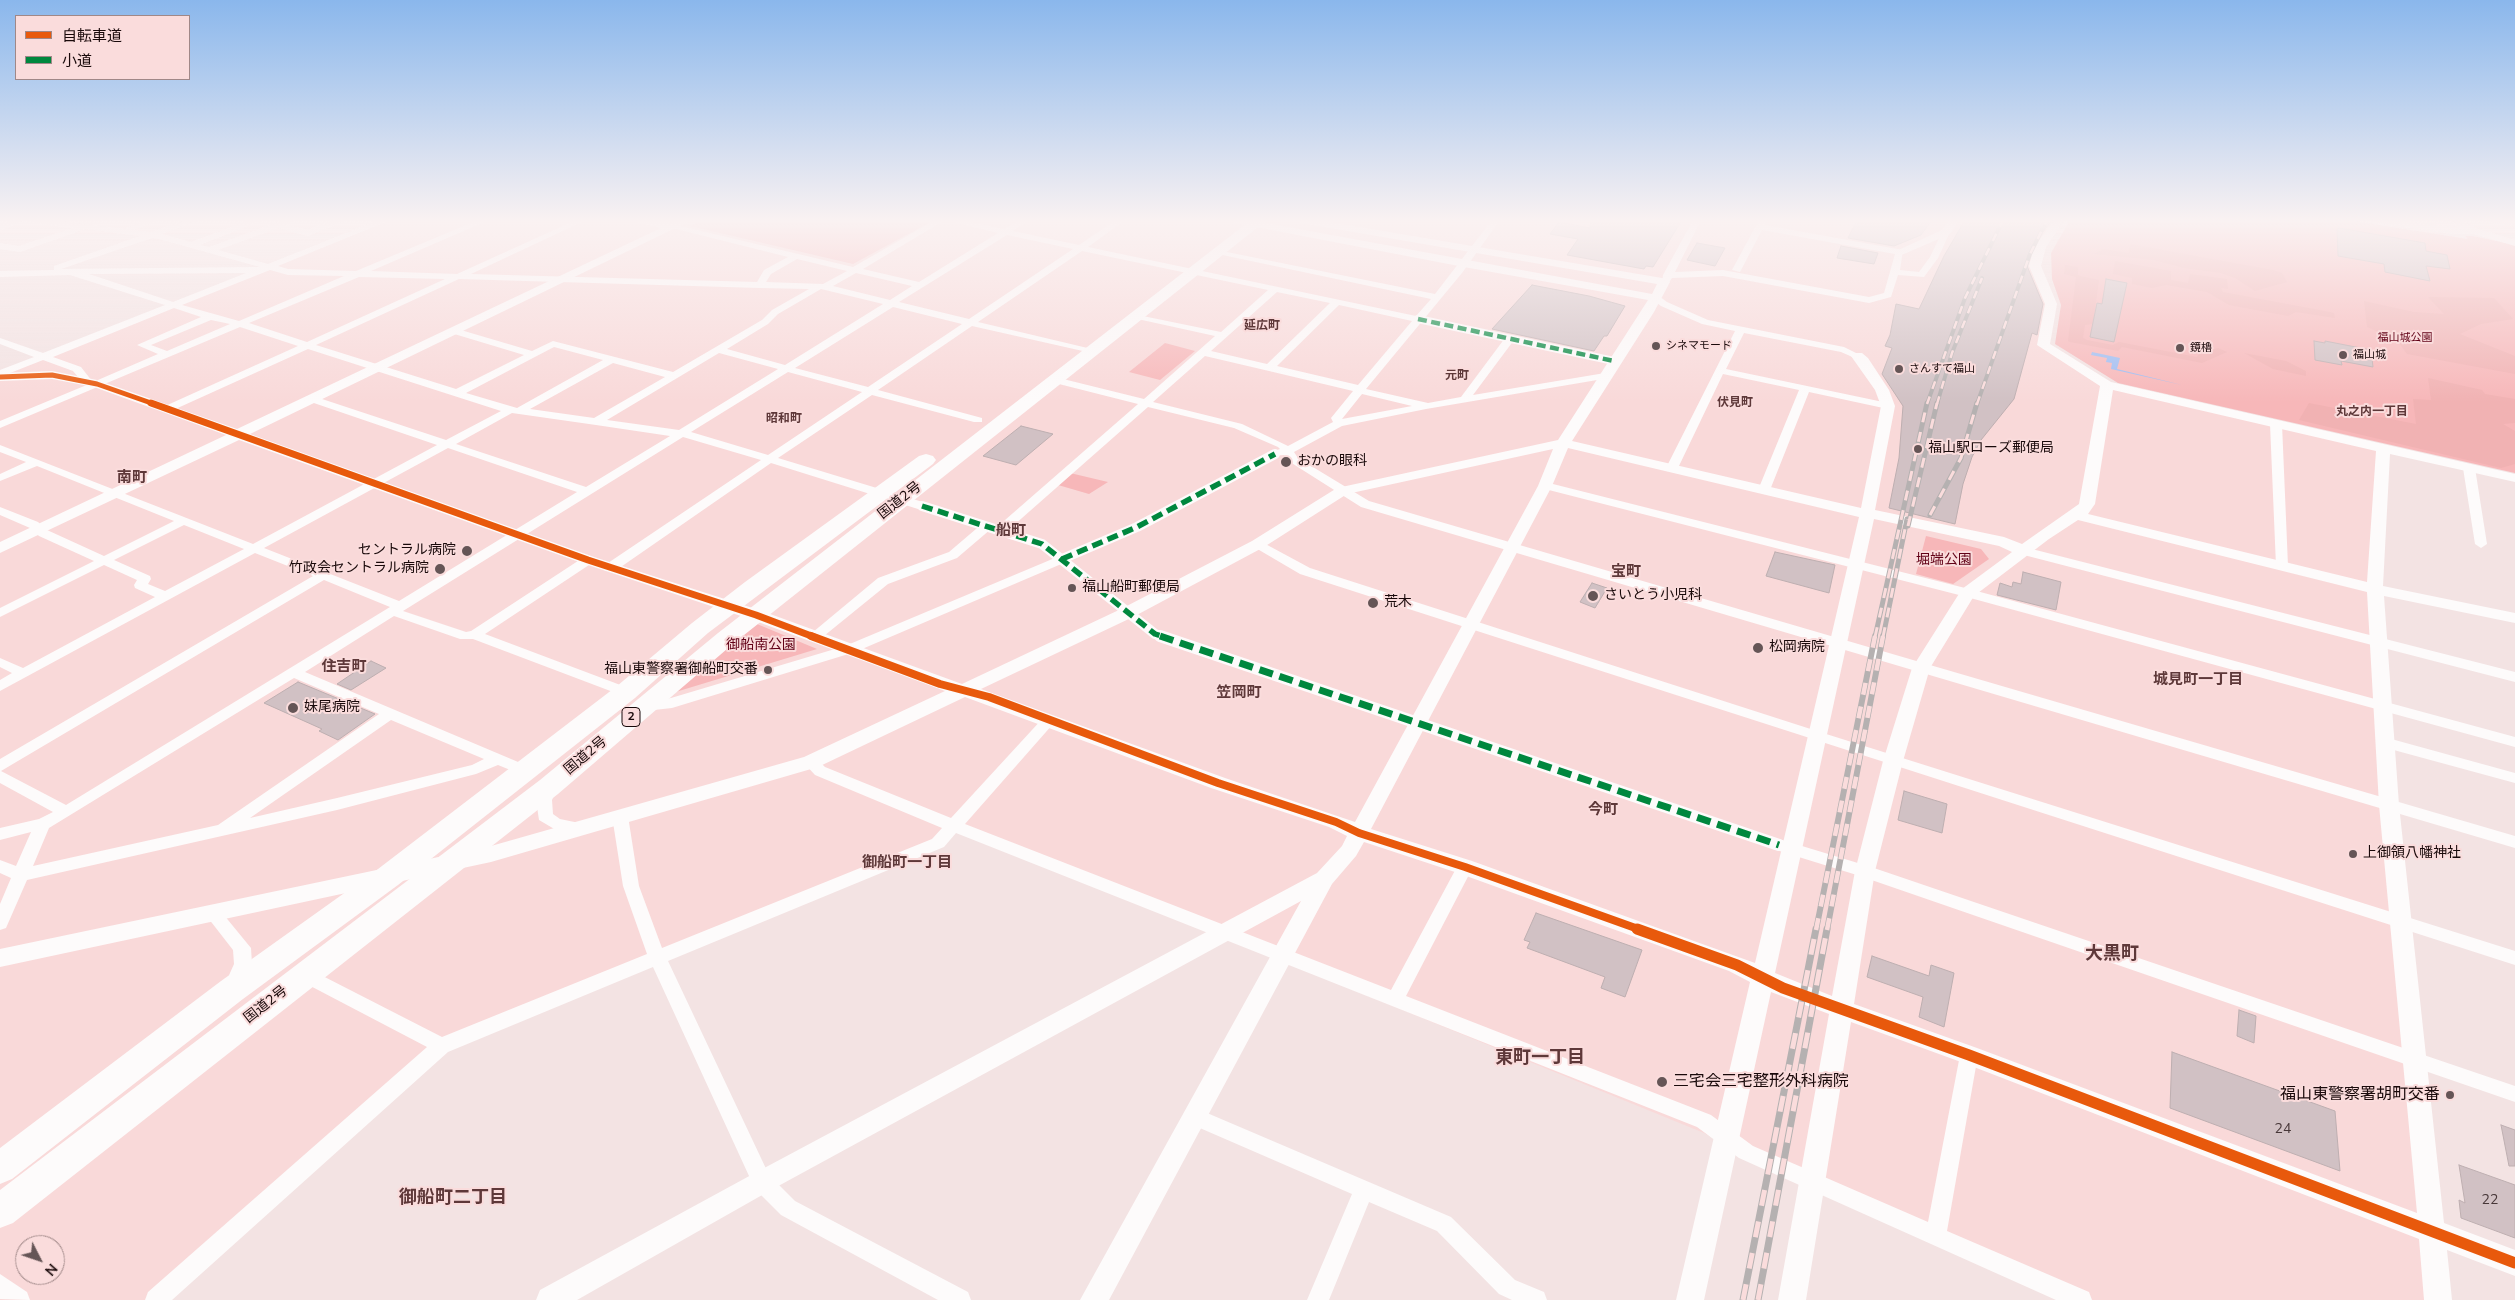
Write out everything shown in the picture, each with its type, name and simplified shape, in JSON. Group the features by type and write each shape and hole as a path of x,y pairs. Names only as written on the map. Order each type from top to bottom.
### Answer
{"highway":[{"name":"国道2号","path":"0,1168 232,990 388,877 525,771 636,699 756,615 1055,380 1083,349 1171,281"},
{"name":"国道2号","path":"0,1212 549,787 636,699 700,628 730,607 753,586 902,500 978,420 1083,349 1136,316 1174,281"}],"street":[{"path":"98,281 210,317 308,344 514,410 690,435 1042,544 1155,634 1786,847 1865,871 2515,1094"},
{"path":"0,375 172,304 234,281"},
{"path":"0,425 92,383 241,324 337,281"},
{"path":"167,409 303,349 308,344 447,281"},
{"path":"0,548 556,281"},
{"path":"637,281 823,286 1083,349"},
{"path":"760,285 762,281"},
{"path":"596,422 765,322 775,312 834,281"},
{"path":"901,281 920,285"},
{"path":"0,834 43,824 66,812 927,281"},
{"path":"610,568 1032,281"},
{"path":"1236,281 1509,340 1609,369"},
{"path":"1357,281 1437,297"},
{"path":"1339,423 1336,418 1450,281"},
{"path":"1622,281 1663,285 1685,281"},
{"path":"1639,281 1663,285"},
{"path":"1094,1300 1324,879 1349,851 1359,833 1545,486 1563,443 1665,281"},
{"path":"1764,281 1869,300 1888,295 1892,281"},
{"path":"2041,281 2051,304 2043,345 2107,385 2515,478"},
{"path":"1663,285 1664,304 1705,322 1830,347 1857,356 1863,361 1882,390 1888,406 1867,514 1818,737 1786,847 1763,978 1690,1300"},
{"path":"1000,530 1275,289"},
{"path":"1269,368 1337,302"},
{"path":"1136,316 1223,335"},
{"path":"167,354 142,345 210,317"},
{"path":"1672,468 1722,371 1740,330"},
{"path":"454,331 533,354"},
{"path":"1464,400 1509,340"},
{"path":"0,342 77,369 92,383"},
{"path":"459,392 533,354 558,344 674,376"},
{"path":"718,350 978,420"},
{"path":"1203,352 1428,406"},
{"path":"0,686 372,484 614,360"},
{"path":"474,635 636,699 672,703 850,649 1137,527 1339,423 1464,400 1609,369"},
{"path":"1722,371 1888,406"},
{"path":"0,375 52,375 92,383 610,568 756,615 964,691 989,697 1048,721 1218,783 1336,822 1359,833 1465,867 1736,965 1783,988 1969,1055 2515,1263"},
{"path":"1055,380 1238,426 1282,446 1281,452"},
{"path":"1792,1300 1865,871 1893,761 1921,668 1968,593 2075,515 2087,504 2107,385"},
{"path":"1764,490 1805,389"},
{"path":"312,399 586,491"},
{"path":"2276,424 2282,566"},
{"path":"0,958 388,877 454,860 491,854 811,762 1127,613 1258,544 1342,491 1563,443 1867,514 1881,522 2001,549 2024,551 2515,677"},
{"path":"0,448 185,520 465,636 474,635 588,560"},
{"path":"2383,449 2374,589 2377,641 2389,805 2416,1060 2438,1300"},
{"path":"1281,452 1365,504 2515,842"},
{"path":"0,478 35,463"},
{"path":"2470,468 2481,544"},
{"path":"1545,486 1968,593 2515,742"},
{"path":"0,511 145,579 140,586 164,596"},
{"path":"2075,515 2374,589 2515,618"},
{"path":"0,613 185,520"},
{"path":"814,637 883,581 953,555 987,526"},
{"path":"1258,544 1305,571 1893,761 2515,958"},
{"path":"0,766 322,576"},
{"path":"0,662 23,673"},
{"path":"293,672 525,771"},
{"path":"217,832 391,713"},
{"path":"156,1300 441,1046 938,843 1048,721"},
{"path":"2384,742 2515,778"},
{"path":"0,866 20,875 217,832 476,769 496,760"},
{"path":"811,762 820,771 954,826 1704,1121 1746,1152 2081,1300"},
{"path":"0,776 66,812"},
{"path":"549,787 544,800 545,816 556,824 578,828"},
{"path":"620,816 631,886 657,958 762,1182 788,1208 960,1300"},
{"path":"0,923 43,824"},
{"path":"1395,999 1465,867"},
{"path":"550,1300 762,1182 1324,879"},
{"path":"213,914 242,948 243,964 232,990"},
{"path":"305,975 441,1046"},
{"path":"1936,1236 1969,1055"},
{"path":"1193,1116 1444,1224 1506,1287 1536,1300"},
{"path":"1318,1300 1364,1190"},
{"path":"0,1285 19,1300"}],"shaded area":[{"path":"238,281 2044,281 2051,301 2044,344 2106,386 2383,449 2373,589 2439,1300 2084,1300 1738,1153 1704,1133 961,830 448,1038 150,1300 0,1300 0,375"}],"green space":[{"name":"福山城公園","path":"2053,281 2515,281 2515,473 2118,383 2055,344 2061,305"},
{"path":"2076,281 2099,281 2093,324 2085,325 2083,338 2113,345 2119,342 2197,357 2199,354 2218,348 2227,352 2202,363 2122,347 2118,351 2068,341"},
{"path":"2132,281 2175,281 2188,283 2189,281 2227,281 2228,289 2221,288 2223,292 2330,312 2334,313 2335,318 2296,312 2288,316 2229,305 2207,292 2166,285 2152,288 2132,284"},
{"path":"2239,281 2287,282 2255,291"},
{"path":"2428,297 2494,298 2513,319 2481,324 2460,334 2515,356 2515,374 2407,354 2397,340 2367,327 2364,301 2414,312 2444,314"},
{"path":"1165,343 1195,351 1160,380 1129,372"},
{"path":"2244,353 2286,361 2306,371 2306,376 2273,369"},
{"path":"2428,378 2482,390 2485,394 2515,399 2515,423 2503,424 2515,431 2515,464 2501,468 2299,420 2309,403 2416,424 2413,399 2431,400"},
{"path":"1070,473 1108,482 1089,494 1058,485"},
{"name":"堀端公園","path":"1926,536 1981,549 1989,559 1953,584 1916,574"},
{"name":"御船南公園","path":"757,624 817,649 669,694"}],"water":[{"path":"2092,352 2120,358 2117,369 2182,385 2111,369 2112,363 2106,362 2107,358 2091,355"}],"building":[{"path":"1932,281 2033,281 2043,304 2037,335 2032,333 2014,399 1981,440 1972,457 1963,484 1955,524 1889,508 1899,458 1903,406 1882,374 1892,348 1885,346 1890,335 1896,304 1919,309"},
{"path":"2106,281 2127,283 2114,342 2090,337 2097,303 2102,304"},
{"path":"1532,285 1589,296 1625,306 1607,336 1604,336 1594,351 1492,329"},
{"name":"福山城","path":"2314,341 2325,343 2325,341 2371,350 2373,367 2341,361 2342,365 2315,360"},
{"path":"1021,426 1053,434 1016,465 983,456"},
{"path":"1775,552 1835,565 1829,593 1766,576"},
{"path":"2023,572 2061,582 2056,610 1997,595 2000,583 2012,587 2013,582 2021,584"},
{"name":"さいとう小児科","path":"1592,583 1607,588 1595,608 1580,602"},
{"path":"371,661 386,668 351,690 337,684"},
{"path":"298,682 375,714 338,740 319,731 322,729 264,703"},
{"path":"1904,791 1947,804 1942,833 1898,820"},
{"path":"1536,913 1642,950 1625,997 1601,988 1605,977 1527,948 1530,942 1524,940"},
{"path":"1872,956 1929,976 1931,965 1954,973 1944,1027 1919,1017 1923,997 1867,977"},
{"path":"2239,1010 2256,1016 2254,1043 2237,1036"},
{"path":"2172,1052 2335,1111 2340,1171 2170,1108"},
{"path":"2501,1125 2515,1130 2515,1166 2509,1166"},
{"path":"2459,1165 2515,1185 2515,1238 2461,1218 2459,1200 2465,1203"}],"railway":[{"path":"1927,404 1965,298 1973,281"},
{"path":"1937,404 1952,353 1981,281"},
{"path":"1977,404 2021,281"},
{"path":"1875,637 1927,403"},
{"path":"1908,526 1937,403"},
{"path":"1930,515 1961,458 1977,403"},
{"path":"1883,637 1907,519"},
{"path":"1816,930 1875,636"},
{"path":"1827,930 1883,636"},
{"path":"1743,1300 1816,929"},
{"path":"1758,1300 1827,929"}],"marked path":[{"path":"1418,319 1614,361"},
{"path":"1062,559 1137,527 1275,454"},
{"path":"922,506 1042,544 1155,634 1779,845"}],"cycle path":[{"path":"0,377 52,375 97,384 588,560 756,615 940,684 989,697 1048,721 1218,783 1336,822 1359,833 1465,867 1737,965 1783,988 1969,1055 2515,1263"}],"place":[{"name":"シネマモード","path":"1656,346"},
{"name":"鏡櫓","path":"2180,348"},
{"name":"福山城","path":"2343,355"},
{"name":"さんすて福山","path":"1899,369"},
{"name":"福山駅ローズ郵便局","path":"1918,449"},
{"name":"おかの眼科","path":"1286,462"},
{"name":"セントラル病院","path":"467,551"},
{"name":"竹政会セントラル病院","path":"440,569"},
{"name":"福山船町郵便局","path":"1072,588"},
{"name":"さいとう小児科","path":"1593,596"},
{"name":"荒木","path":"1373,603"},
{"name":"松岡病院","path":"1758,648"},
{"name":"福山東警察署御船町交番","path":"768,670"},
{"name":"妹尾病院","path":"293,708"},
{"name":"上御領八幡神社","path":"2353,854"},
{"name":"三宅会三宅整形外科病院","path":"1662,1082"},
{"name":"福山東警察署胡町交番","path":"2450,1095"}],"district":[{"name":"延広町","path":"1262,326"},
{"name":"元町","path":"1457,376"},
{"name":"伏見町","path":"1735,403"},
{"name":"丸之内一丁目","path":"2372,412"},
{"name":"昭和町","path":"784,419"},
{"name":"南町","path":"132,478"},
{"name":"船町","path":"1011,531"},
{"name":"宝町","path":"1626,572"},
{"name":"住吉町","path":"344,667"},
{"name":"城見町一丁目","path":"2198,680"},
{"name":"笠岡町","path":"1239,693"},
{"name":"今町","path":"1603,810"},
{"name":"御船町一丁目","path":"907,863"},
{"name":"大黒町","path":"2112,955"},
{"name":"東町一丁目","path":"1540,1059"},
{"name":"御船町二丁目","path":"453,1199"}]}
